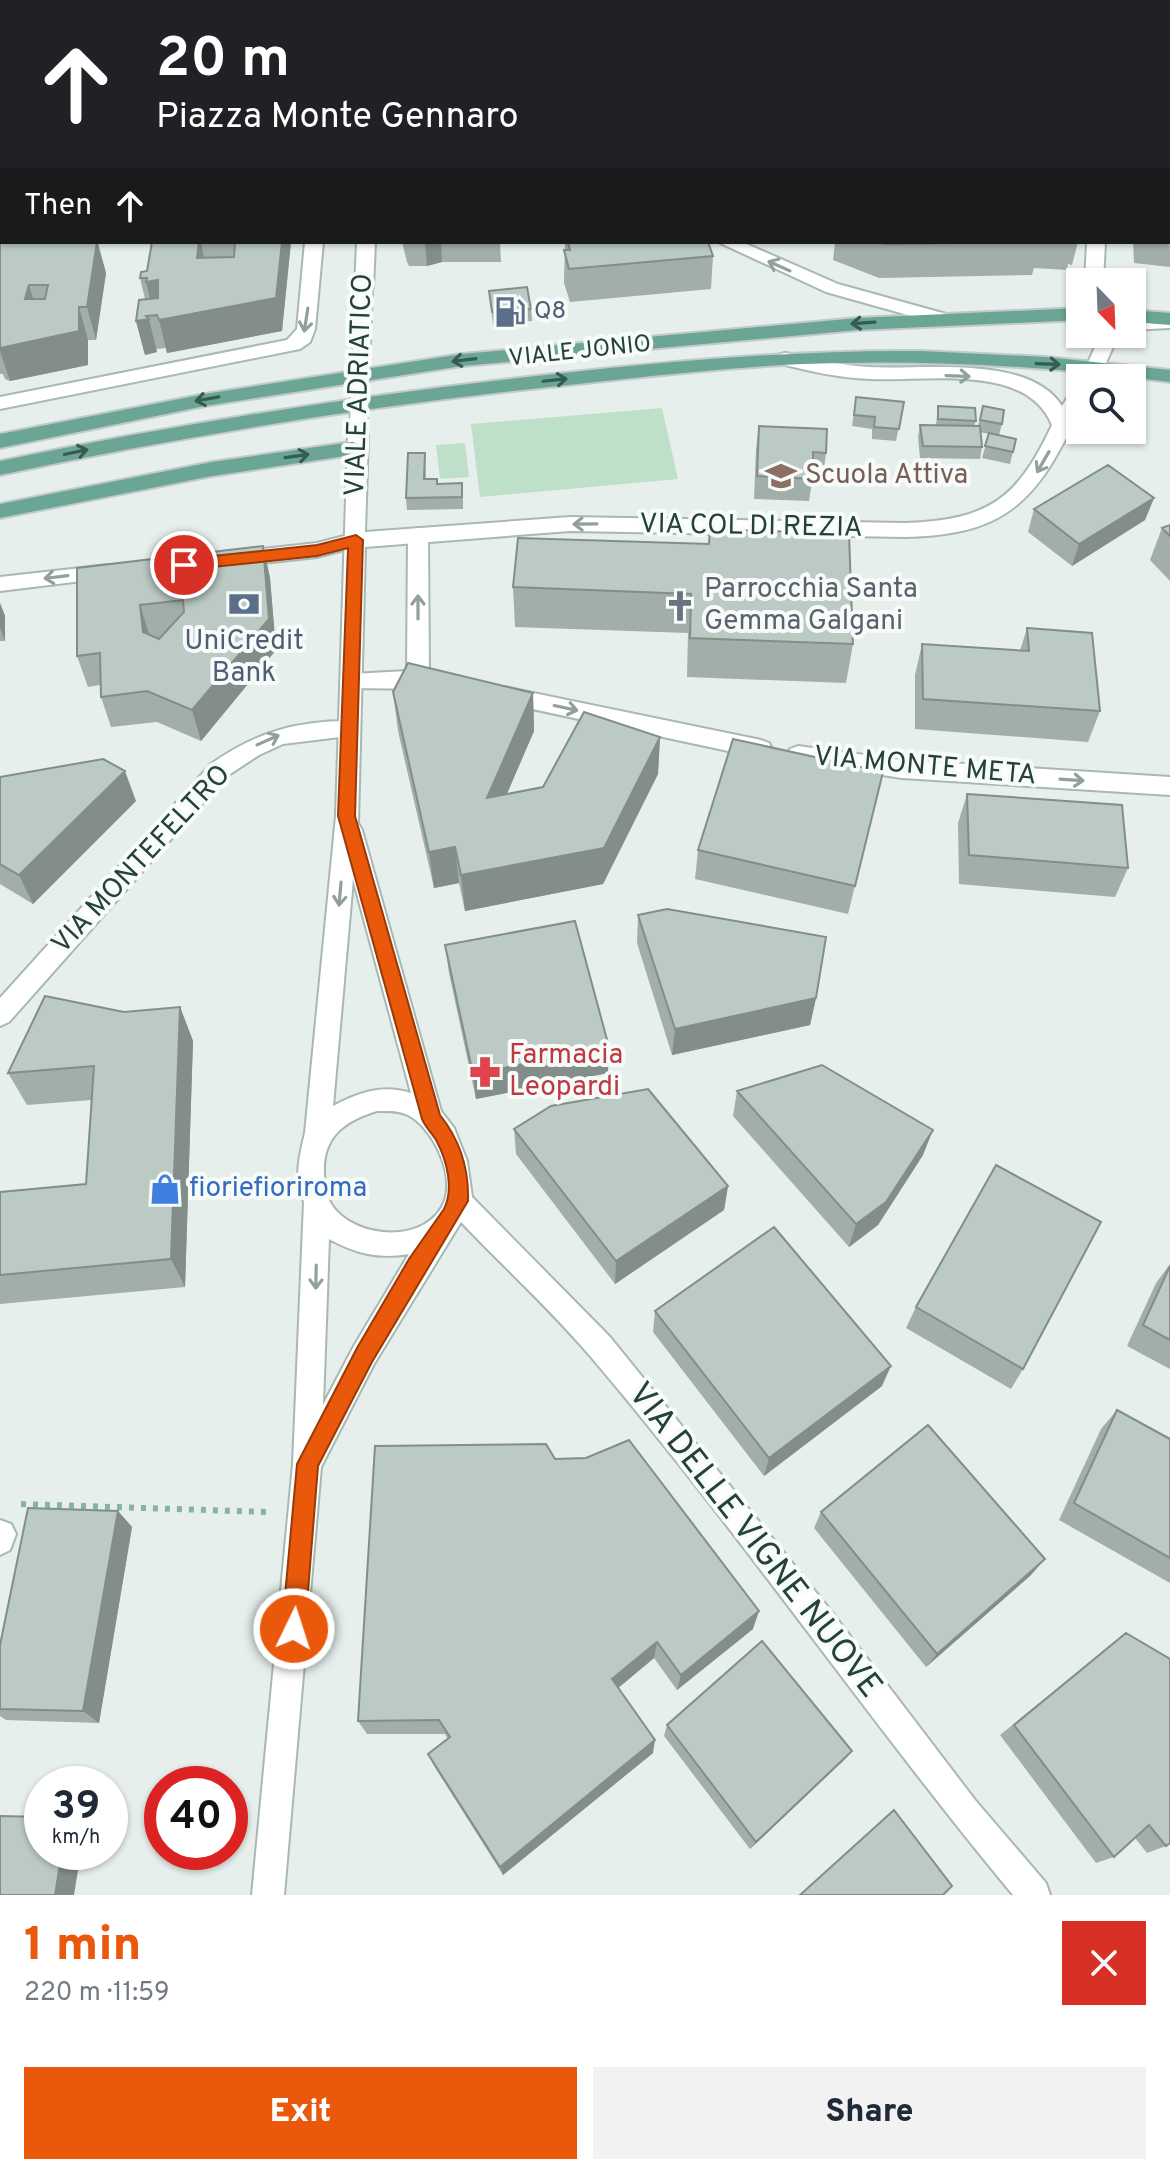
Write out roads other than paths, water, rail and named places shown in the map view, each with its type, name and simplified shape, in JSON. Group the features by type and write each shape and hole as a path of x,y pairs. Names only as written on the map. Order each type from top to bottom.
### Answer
{"main road":[{"name":"VIALE JONIO","path":"0,441 168,406 416,366 767,331 940,318 1066,314"},
{"path":"1146,317 1170,320"},
{"name":"VIALE JONIO","path":"0,468 173,433 328,407 532,382 785,359 914,357 1066,370"},
{"name":"VIALE JONIO","path":"1146,375 1170,376"},
{"path":"0,511 358,442"}],"street":[{"path":"0,403 293,345 303,338 306,329 314,244"},
{"name":"VIALE ADRIATICO","path":"347,816 366,244"},
{"path":"732,244 832,288 940,318"},
{"path":"1095,268 1096,244"},
{"path":"1146,323 1170,320"},
{"path":"785,359 852,372 986,377 1014,382 1038,391 1050,402 1061,424"},
{"name":"VIA COL DI REZIA","path":"222,561 317,550 356,540 570,524 905,530 952,526 985,517 1021,496 1051,448 1066,416"},
{"path":"418,535 418,679"},
{"path":"0,584 132,569"},
{"name":"VIA MONTE META","path":"351,682 418,679 822,759 902,769 1170,786"},
{"name":"VIA MONTEFELTRO","path":"0,1015 219,770 245,751 286,732 348,729"},
{"path":"347,816 431,1119"},
{"path":"268,1895 292,1657 307,1464 317,1199 310,1159 318,1133 347,816"},
{"path":"307,1464 364,1355 458,1201 459,1177 444,1135 431,1119 401,1100 385,1098 350,1107 318,1133"},
{"path":"317,1199 325,1217 337,1230 360,1243 392,1247 424,1238 440,1228"},
{"name":"VIA DELLE VIGNE NUOVE","path":"458,1201 569,1312 609,1357 820,1622 964,1811 1034,1895"}],"place":[{"name":"Q8","path":"510,312"},
{"name":"Scuola Attiva","path":"781,476"},
{"name":"UniCredit Bank","path":"244,604"},
{"name":"Parrocchia Santa Gemma Galgani","path":"680,606"},
{"name":"Farmacia Leopardi","path":"485,1072"},
{"name":"fioriefioriroma","path":"165,1189"}]}
